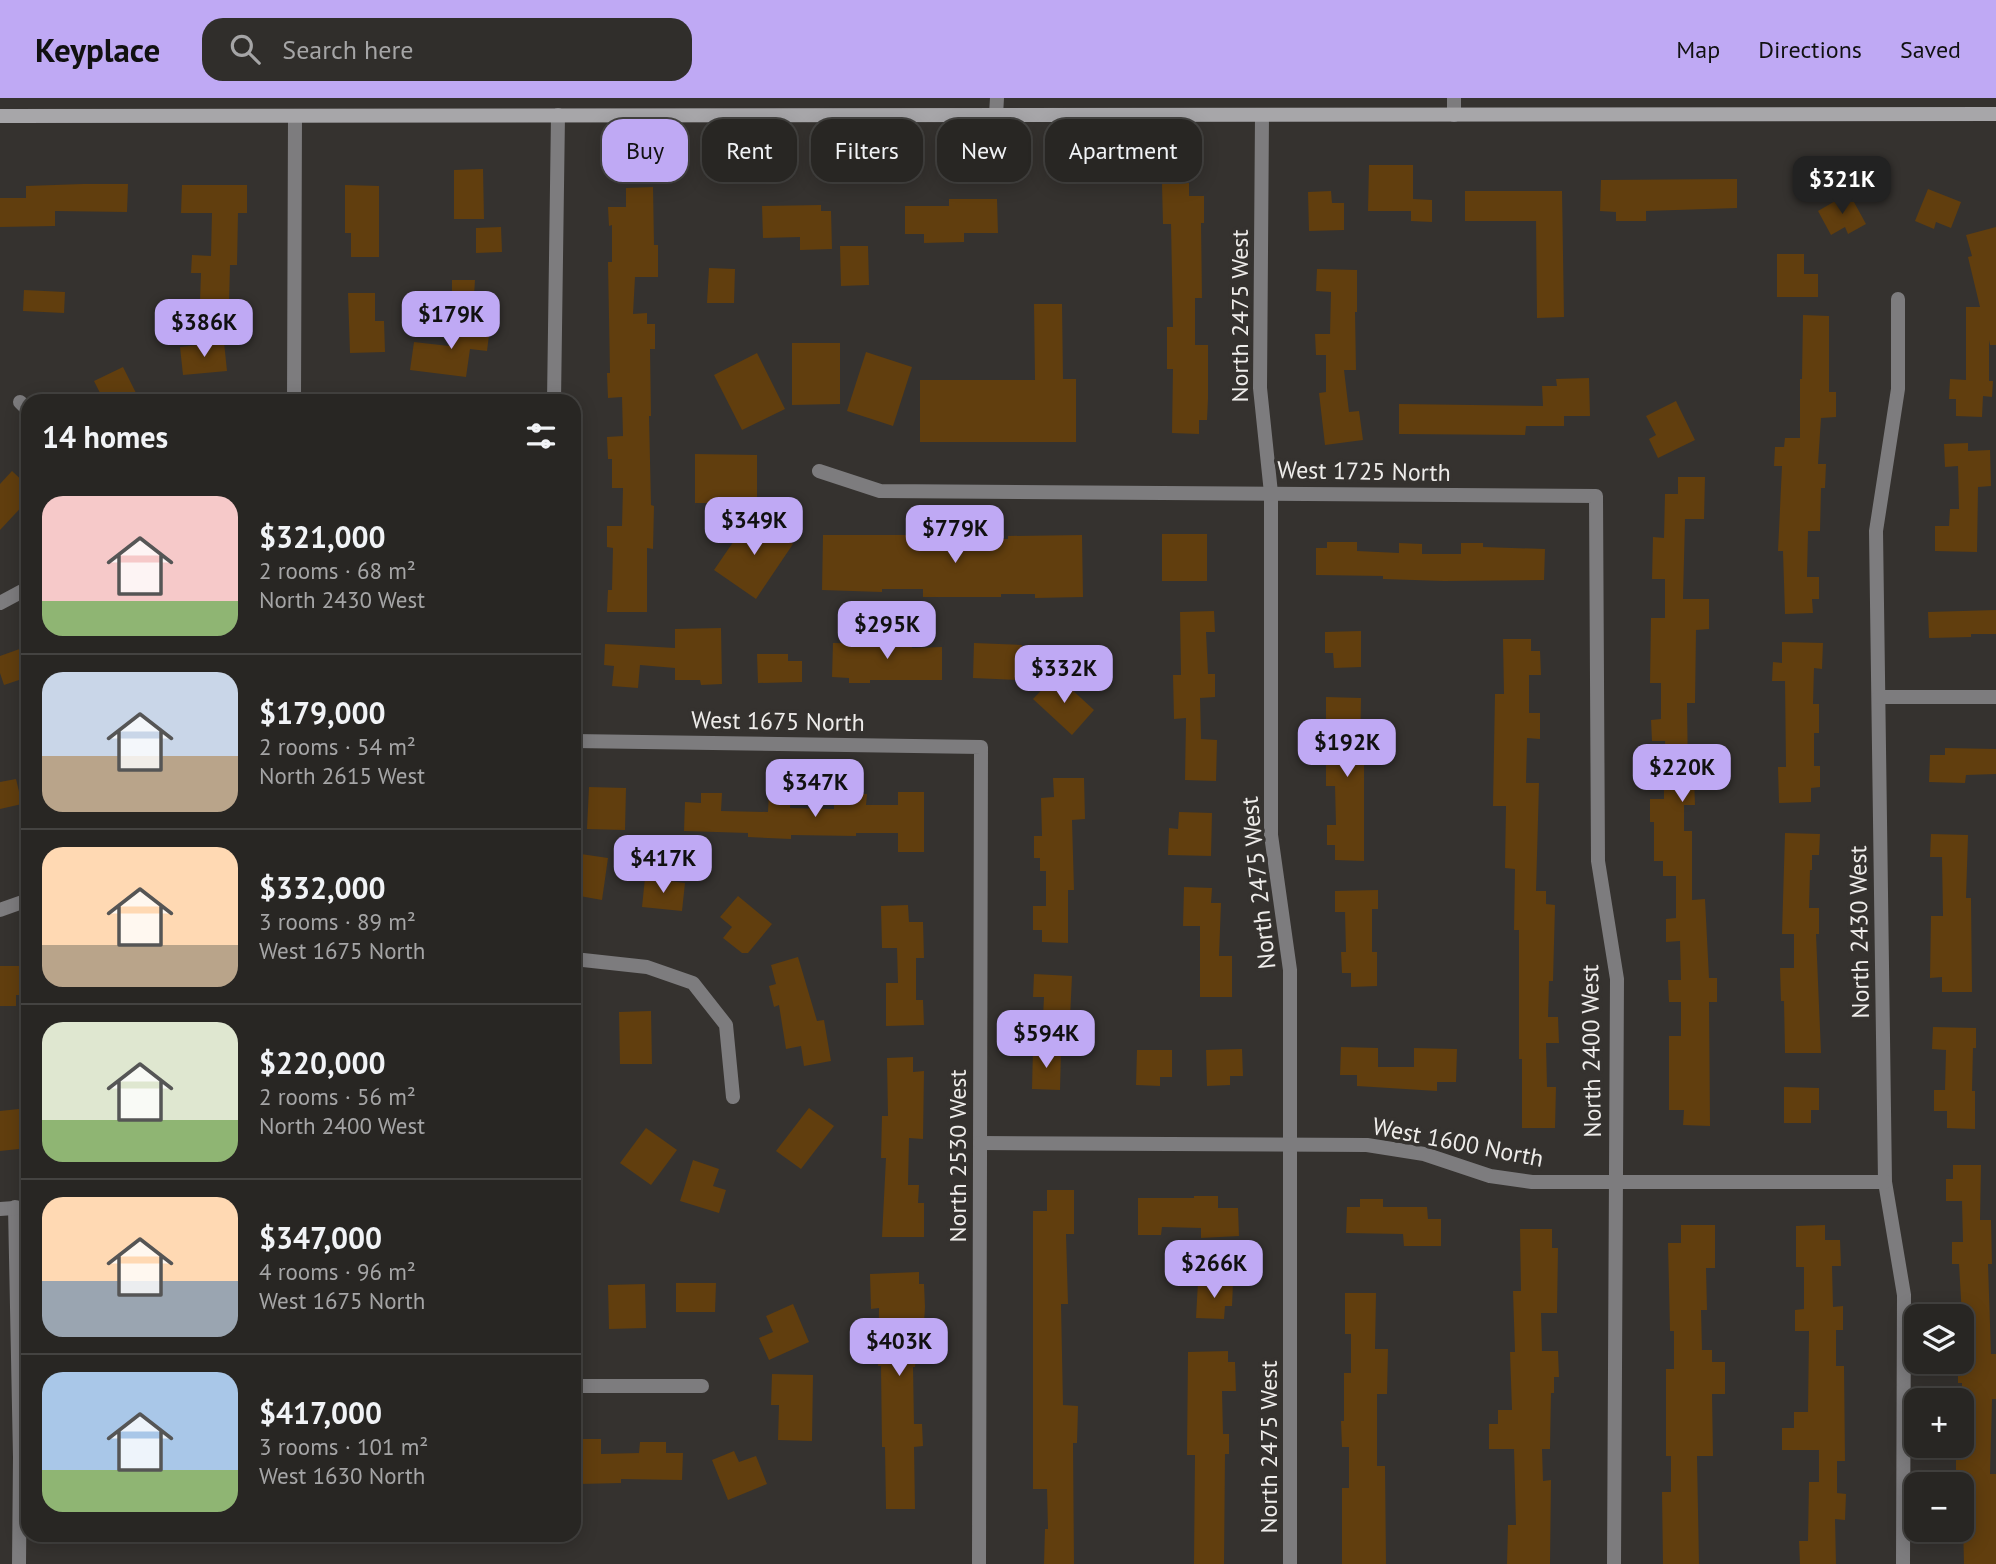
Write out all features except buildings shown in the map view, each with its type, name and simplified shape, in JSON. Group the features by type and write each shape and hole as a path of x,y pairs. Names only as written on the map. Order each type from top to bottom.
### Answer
{"main road":[{"path":"0,116 1996,114"}],"street":[{"path":"996,98 996,115"},
{"path":"1454,98 1454,115"},
{"path":"554,394 558,115"},
{"name":"North 2475 West","path":"1262,115 1259,388 1270,493 1270,835 1290,970 1290,1564"},
{"path":"294,394 295,116"},
{"name":"North 2430 West","path":"1898,299 1898,389 1876,531 1885,1182 1904,1295 1903,1564"},
{"name":"West 1725 North","path":"819,471 880,491 1595,496"},
{"name":"North 2400 West","path":"1595,496 1598,861 1618,979 1614,1564"},
{"path":"0,603 21,592"},
{"path":"1879,697 1996,697"},
{"name":"West 1675 North","path":"581,741 981,747"},
{"name":"North 2530 West","path":"979,1564 981,747"},
{"path":"0,910 21,902"},
{"path":"581,960 647,967 693,984 726,1025 733,1097"},
{"name":"West 1600 North","path":"980,1143 1367,1145 1424,1154 1490,1176 1532,1182 1885,1182"},
{"path":"0,1209 21,1207"},
{"path":"581,1386 702,1386"},
{"path":"19,1564 21,1521"}]}
